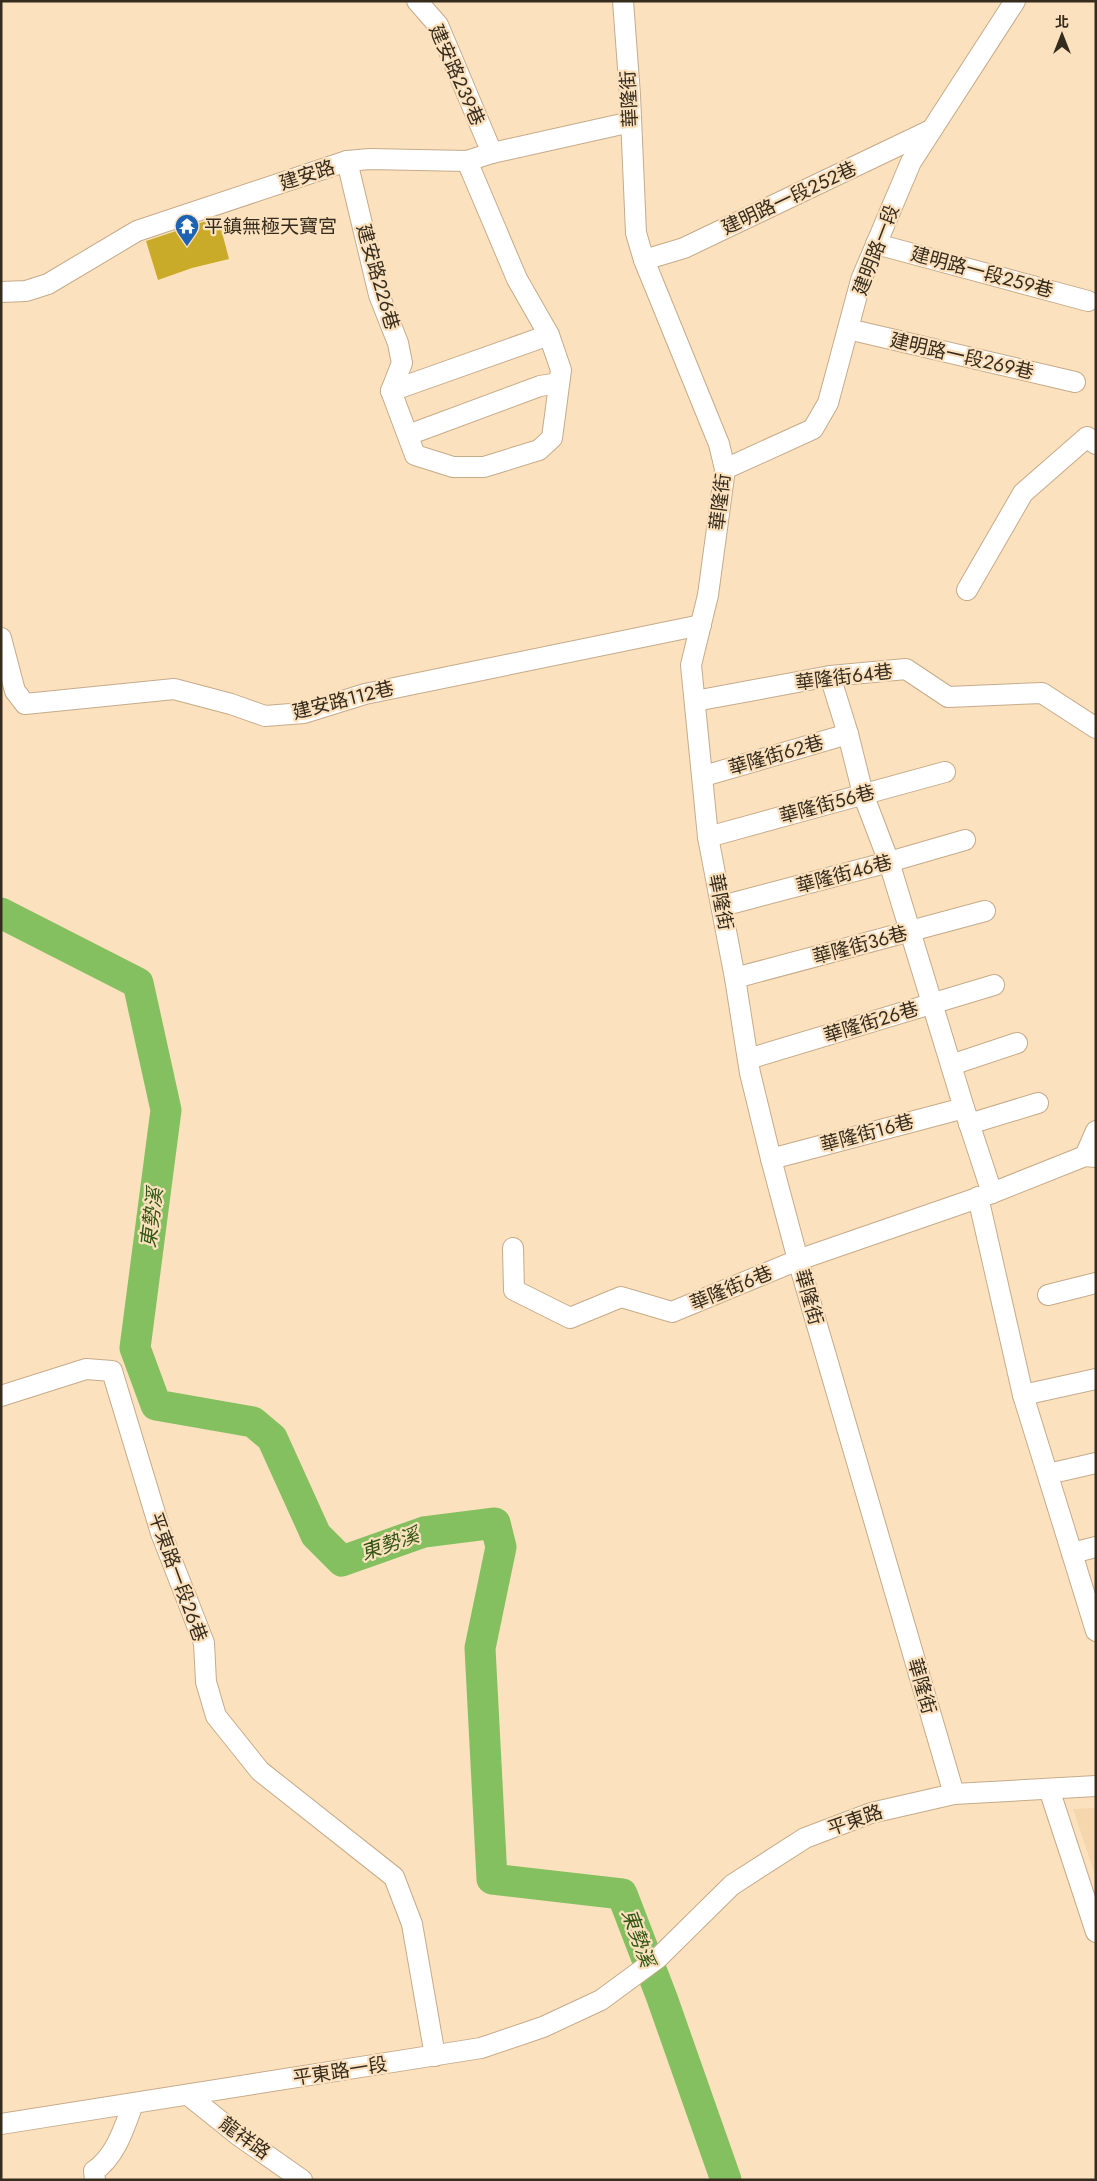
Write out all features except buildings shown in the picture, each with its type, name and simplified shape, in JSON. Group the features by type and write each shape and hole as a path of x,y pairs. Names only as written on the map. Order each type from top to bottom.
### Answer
{"street":[{"name":"建安路239巷","path":"418,1 438,25 492,153"},
{"name":"華隆街","path":"622,1 636,233 644,260 719,444 725,469 708,594 691,665 704,776 708,837 735,978 748,1059 771,1159 798,1260 954,1794"},
{"name":"建明路一段","path":"725,469 813,429 828,403 862,280 911,162 1015,1"},
{"name":"建安路","path":"1,292 26,291 48,284 137,231 347,161 467,162 492,153 630,122"},
{"name":"建明路一段252巷","path":"644,260 684,248 931,130"},
{"name":"建安路226巷","path":"347,161 379,295 398,343 402,363 391,391"},
{"path":"467,162 517,279 549,335 561,370 552,438 539,450 484,467 453,468 415,455 391,391 549,335"},
{"name":"建明路一段259巷","path":"876,244 1088,301"},
{"name":"建明路一段269巷","path":"848,329 1075,382"},
{"path":"408,435 540,386 559,383"},
{"path":"967,590 1022,493 1087,437 1096,444"},
{"name":"建安路112巷","path":"1,638 14,691 25,704 174,689 231,704 265,716 304,713 365,694 701,625"},
{"name":"華隆街64巷","path":"695,702 830,676 906,669 948,697 1042,693 1096,728"},
{"path":"830,676 848,734 863,794 889,862 966,1116 985,1195 1023,1395 1094,1620"},
{"name":"華隆街62巷","path":"704,776 848,734"},
{"name":"華隆街56巷","path":"708,837 945,772"},
{"name":"華隆街46巷","path":"722,906 965,840"},
{"name":"華隆街36巷","path":"735,978 985,911"},
{"name":"華隆街26巷","path":"748,1059 994,985"},
{"path":"951,1065 1017,1043"},
{"name":"華隆街16巷","path":"771,1159 966,1116 1038,1103"},
{"path":"1090,1156 1096,1131"},
{"name":"華隆街6巷","path":"513,1248 514,1290 570,1318 621,1297 672,1312 798,1260 985,1195 1090,1156"},
{"path":"1048,1295 1096,1283"},
{"name":"平東路一段26巷","path":"1,1396 86,1368 112,1371 162,1533 204,1643 206,1682 216,1716 260,1771 394,1877 412,1924 435,2056"},
{"path":"1023,1395 1096,1379"},
{"path":"1048,1474 1096,1463"},
{"path":"1072,1553 1096,1547"},
{"name":"平東路","path":"658,1958 732,1886 805,1838 870,1813 954,1794 1096,1786"},
{"path":"1049,1789 1096,1932"},
{"name":"平東路一段","path":"1,2124 481,2048 543,2027 600,2000 658,1958"},
{"name":"龍祥路","path":"188,2095 238,2135 302,2180"},
{"path":"95,2180 94,2171 118,2143 132,2104"}],"shaded area":[{"path":"1096,1808 1096,1878 1073,1809"}],"waterway":[{"name":"東勢溪","path":"1,913 138,983 166,1110 135,1348 156,1405 253,1422 272,1438 316,1535 342,1561 424,1532 495,1523 501,1547 480,1648 492,1879 622,1894 662,1998 726,2180"}],"place":[{"name":"平鎮無極天寶宮","path":"187,247"}]}
